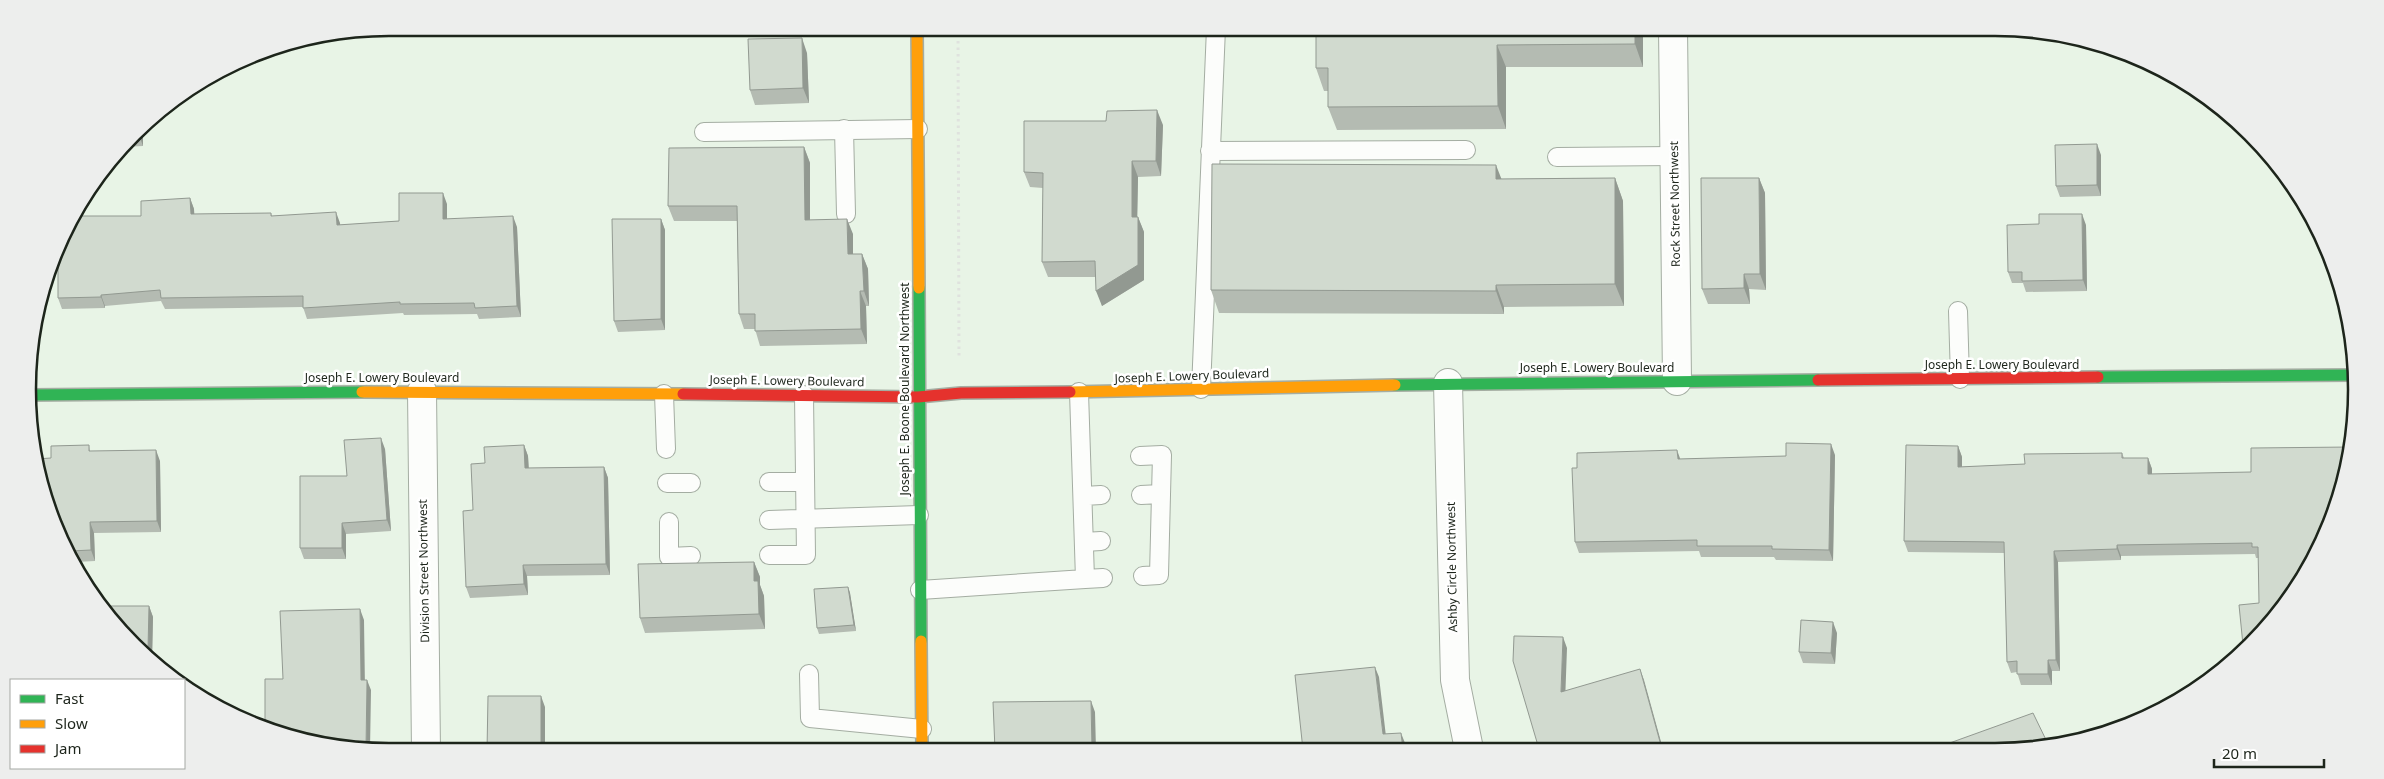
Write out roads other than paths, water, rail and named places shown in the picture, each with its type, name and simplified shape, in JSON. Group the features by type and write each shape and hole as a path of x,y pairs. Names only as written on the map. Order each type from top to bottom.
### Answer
{"main road":[{"name":"Joseph E. Boone Boulevard Northwest","path":"917,36 918,397 922,743"},
{"name":"Joseph E. Lowery Boulevard","path":"36,394 422,391 918,397 961,393 1448,383 2347,375"}],"street":[{"name":"Rock Street Northwest","path":"1673,36 1677,381"},
{"name":"Ashby Circle Northwest","path":"1448,383 1455,680 1468,743"},
{"name":"Division Street Northwest","path":"422,391 426,743"}],"lane":[{"path":"1200,389 1216,36"},
{"path":"844,129 846,214"},
{"path":"704,132 918,129"},
{"path":"1210,151 1466,150"},
{"path":"1557,157 1674,156"},
{"path":"1958,311 1960,379"},
{"path":"1079,392 1091,456 1093,542 1085,579"},
{"path":"664,394 666,449"},
{"path":"769,555 806,555 804,395"},
{"path":"1140,456 1162,455 1161,494 1151,540 1159,575 1143,576"},
{"path":"769,482 805,482"},
{"path":"668,484 691,483"},
{"path":"1141,495 1161,494"},
{"path":"769,520 920,515"},
{"path":"669,522 669,556 691,556"},
{"path":"920,590 1103,578"},
{"path":"809,674 810,718 922,729"}]}
